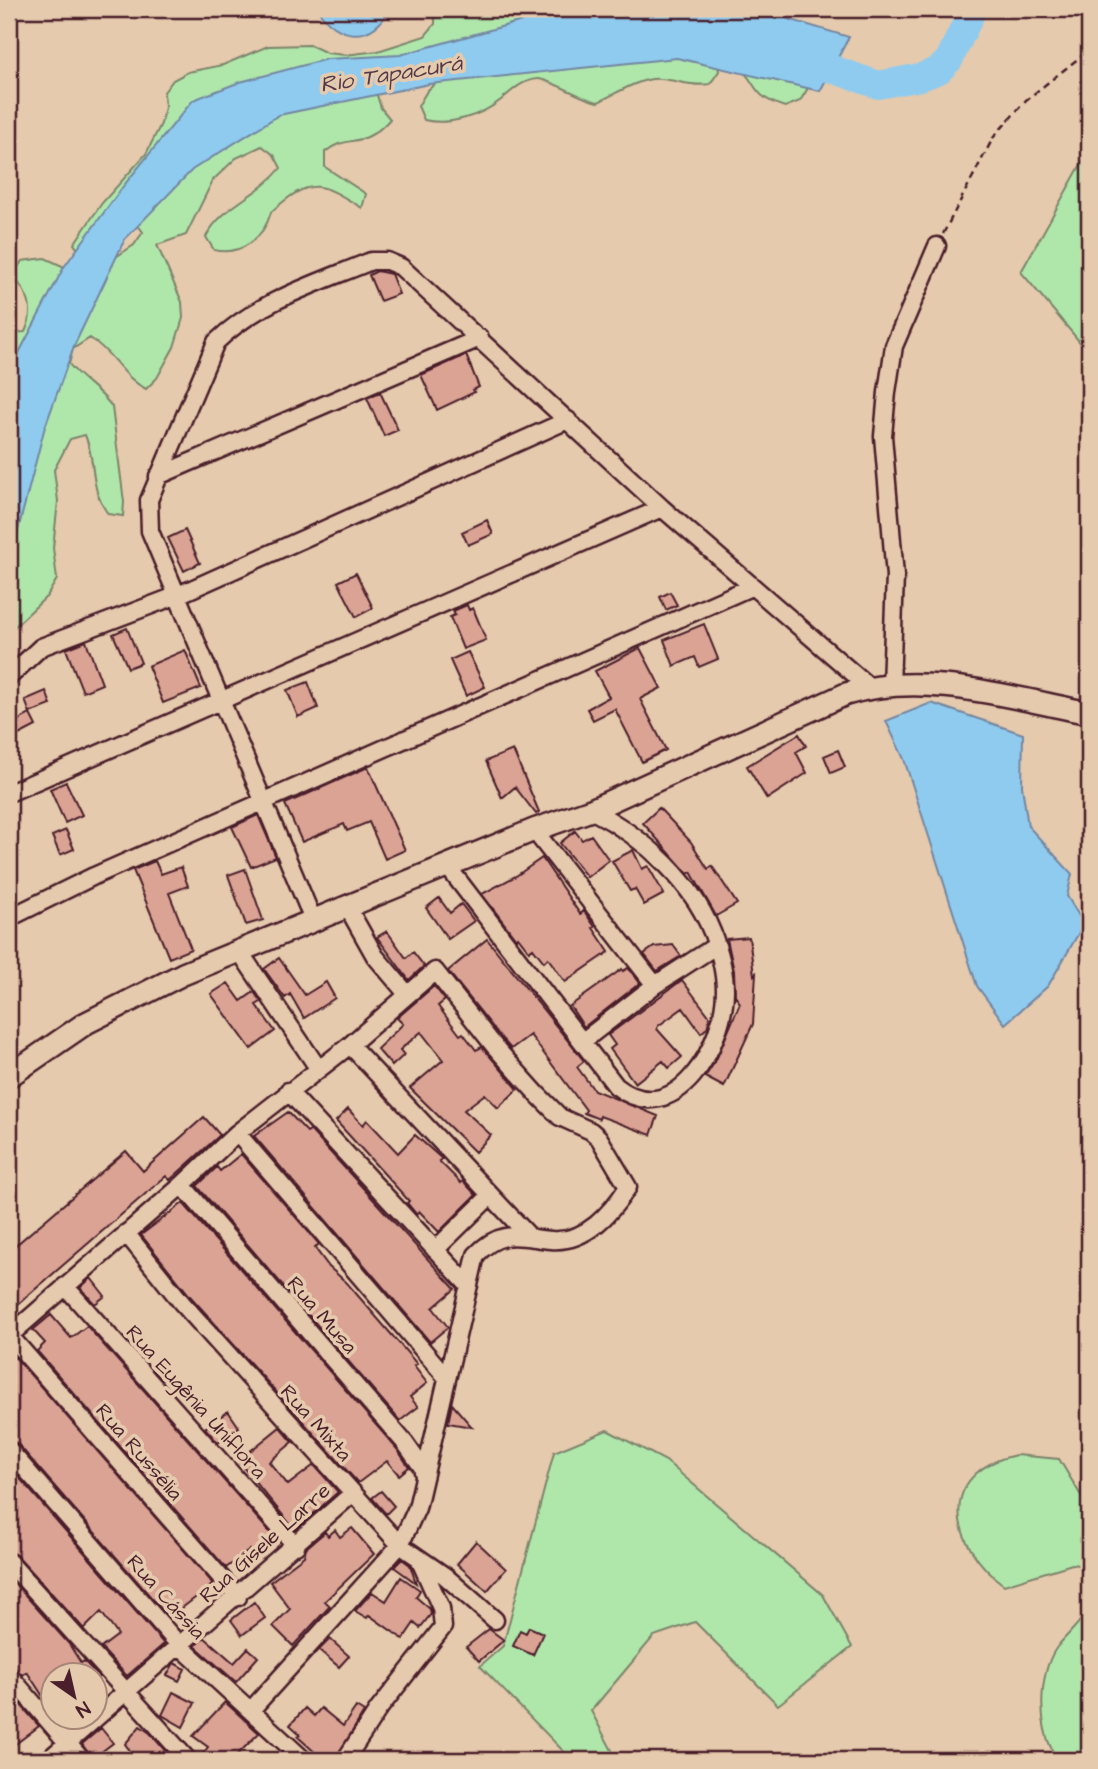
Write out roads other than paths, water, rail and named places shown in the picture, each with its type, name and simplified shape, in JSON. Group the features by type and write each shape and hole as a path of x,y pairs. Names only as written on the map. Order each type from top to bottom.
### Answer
{"main road":[{"path":"9,1076 86,1023 129,1000 534,830 591,810 846,694 880,686 926,685 1089,713"}],"street":[{"path":"314,922 150,531 149,500 216,342 235,324 300,291 371,261 387,261 401,267 751,587 880,686 895,576 883,436 886,403 894,346 937,246"},
{"path":"158,476 480,338"},
{"path":"9,677 41,647 178,595 568,419"},
{"path":"9,793 662,508"},
{"path":"9,918 94,876 751,587"},
{"path":"448,867 616,1086 629,1096 654,1101 674,1094 696,1072 713,1041 725,991 717,945 695,901 654,853 626,830 591,810"},
{"path":"534,830 655,985"},
{"path":"348,908 375,956 407,995"},
{"path":"583,1041 655,985 717,945"},
{"path":"240,952 318,1068"},
{"path":"9,1336 182,1185 237,1133 350,1045 435,971 538,1095 560,1117 591,1131 599,1138 628,1187 609,1215 586,1231 553,1240 527,1234 488,1242 476,1255 416,1508 400,1545 252,1709"},
{"path":"350,1045 527,1234"},
{"path":"288,1091 469,1286"},
{"path":"237,1133 447,1378"},
{"name":"Rua Musa","path":"182,1185 405,1443 422,1467 424,1476"},
{"path":"435,1250 490,1196"},
{"name":"Rua Mixta","path":"126,1233 182,1303 400,1545 445,1576 495,1620"},
{"name":"Rua Eugênia Uniflora","path":"65,1286 296,1546"},
{"name":"Rua Russélia","path":"9,1336 238,1597"},
{"name":"Rua Cássia","path":"9,1450 180,1646 252,1709 304,1760"},
{"name":"Rua Gisele Larre","path":"48,1760 238,1597 352,1494"},
{"path":"345,1760 377,1710 443,1627 440,1608 420,1561"},
{"path":"9,1562 188,1760"},
{"path":"9,1675 82,1760"}],"water":[{"path":"317,9 390,9 373,28 354,34 334,27"},
{"path":"600,9 755,9 849,37 820,91 677,58 429,84 279,115 192,170 125,239 74,346 44,430 16,538 9,553 11,368 64,267 124,185 193,100 240,82 327,59 400,55 547,14"},
{"path":"931,703 1023,734 1022,786 1028,826 1072,874 1067,896 1084,924 1048,986 1005,1024 977,986 904,759 886,721"}],"waterway":[{"name":"Rio Tapacurá","path":"795,56 878,85 921,77 939,70 949,60 973,9"}]}
